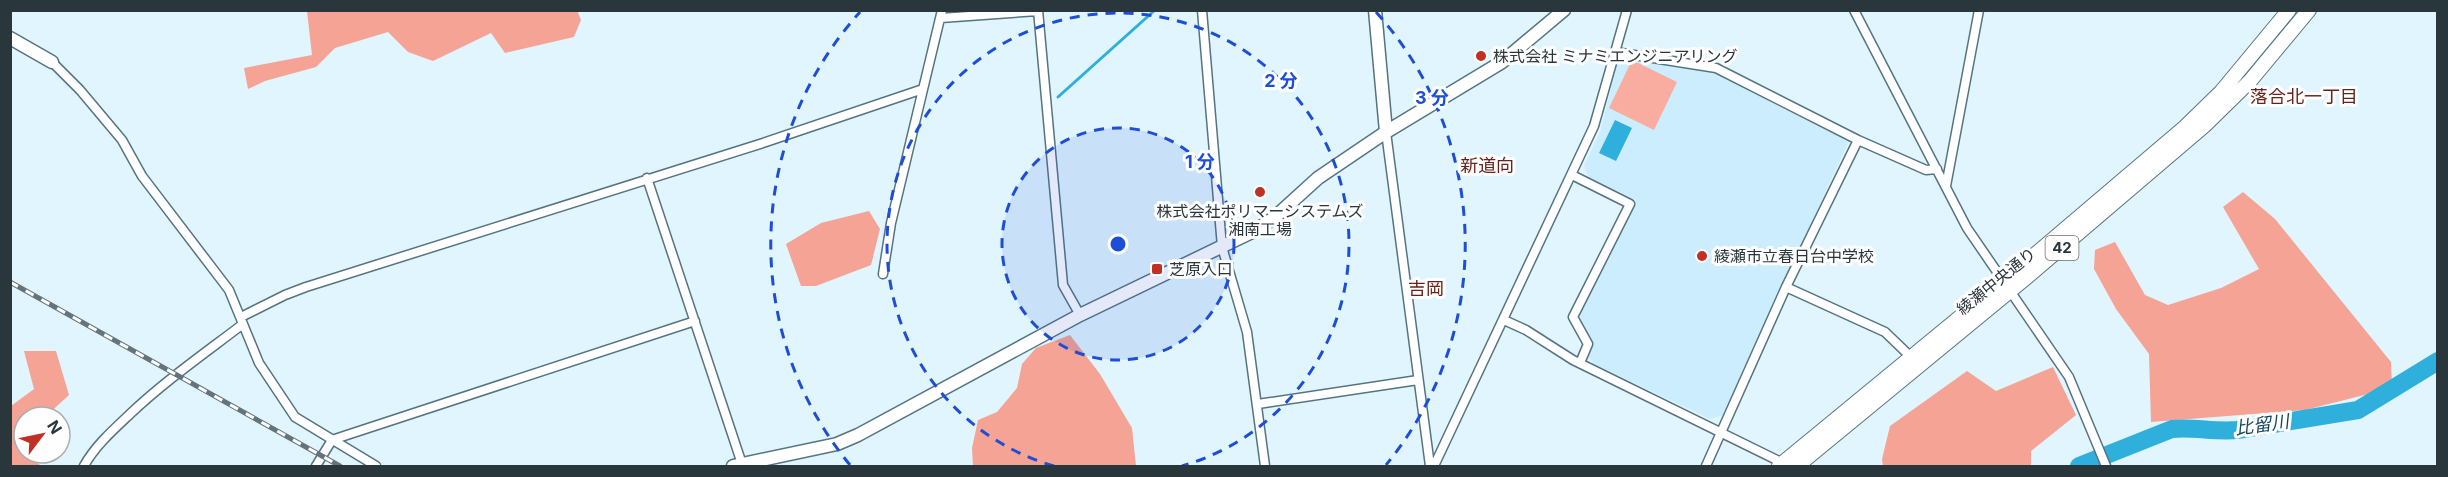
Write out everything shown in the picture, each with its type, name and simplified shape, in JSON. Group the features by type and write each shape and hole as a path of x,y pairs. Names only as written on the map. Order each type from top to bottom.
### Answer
{"main road":[{"name":"綾瀬中央通り","path":"1786,465 1911,357 2007,286 2185,127 2221,92 2257,41 2289,10"},
{"name":"綾瀬中央通り","path":"1786,465 2204,126 2250,81 2308,10"}],"street":[{"path":"1202,10 1222,247 1247,332 1265,466"},
{"path":"1375,10 1386,132 1432,466"},
{"path":"647,178 695,321 737,465 837,444 858,435 1080,315 1222,247 1274,218 1318,178 1386,132 1502,62 1549,17 1564,10"},
{"path":"1432,466 1504,320 1594,126 1627,10"},
{"path":"1854,10 1967,228 2069,377 2105,463"},
{"path":"1946,187 1979,10"},
{"path":"883,274 891,223 941,14 1038,11 1063,285 1080,315"},
{"path":"10,38 52,62 80,90 122,140 142,176 230,290 259,363 295,417 376,466"},
{"path":"1616,52 1716,68 1858,140 1926,170 1937,169"},
{"path":"84,466 89,456 108,434 154,392 242,320 285,295 647,178 764,143 923,89"},
{"path":"1706,466 1786,287 1858,140"},
{"path":"1572,175 1630,204 1573,317 1588,345 1580,363"},
{"path":"1786,287 1885,332 1911,357"},
{"path":"1504,320 1526,330 1580,363 1786,465"},
{"path":"316,466 332,440 695,321"},
{"path":"1258,404 1419,380"}],"shaded area":[{"path":"577,10 581,20 574,37 505,53 491,33 433,61 408,52 388,32 335,48 316,67 265,81 248,89 244,68 312,55 307,11"},
{"name":"綾瀬市立春日台中学校","path":"1629,59 1715,74 1849,141 1723,415 1710,419 1592,363 1587,353 1593,344 1581,324 1580,311 1636,200 1588,177 1584,165 1600,132 1617,65"},
{"path":"1632,60 1677,82 1654,130 1609,108"},
{"path":"2243,192 2275,219 2391,362 2392,388 2305,410 2151,422 2149,354 2116,309 2094,269 2095,250 2115,242 2145,295 2168,305 2221,288 2259,269 2223,207"},
{"path":"869,211 880,229 871,265 816,286 801,286 786,244 821,223"},
{"path":"1070,335 1100,374 1132,428 1136,466 973,466 972,448 978,420 997,412 1017,388 1022,364 1036,348"},
{"path":"24,351 56,351 69,395 58,405 12,405 34,389"},
{"path":"2053,367 2076,415 2031,451 2031,466 1883,466 1882,459 1890,426 1967,371 1996,391"},
{"path":"11,406 12,465 41,466 11,466"}],"water":[{"path":"1615,120 1632,128 1616,161 1599,153"}],"waterway":[{"path":"1058,97 1155,10"},
{"name":"比留川","path":"2079,466 2172,429 2237,430 2358,410 2438,361"}],"railway":[{"path":"10,282 340,466"}],"place":[{"name":"株式会社 ミナミエンジニアリング","path":"1481,56"},
{"name":"株式会社ポリマーシステムズ 湘南工場","path":"1260,192"},
{"name":"綾瀬市立春日台中学校","path":"1702,256"},
{"name":"芝原入口","path":"1157,269"}],"district":[{"name":"落合北一丁目","path":"2304,97"},
{"name":"新道向","path":"1487,166"},
{"name":"吉岡","path":"1426,289"}]}
